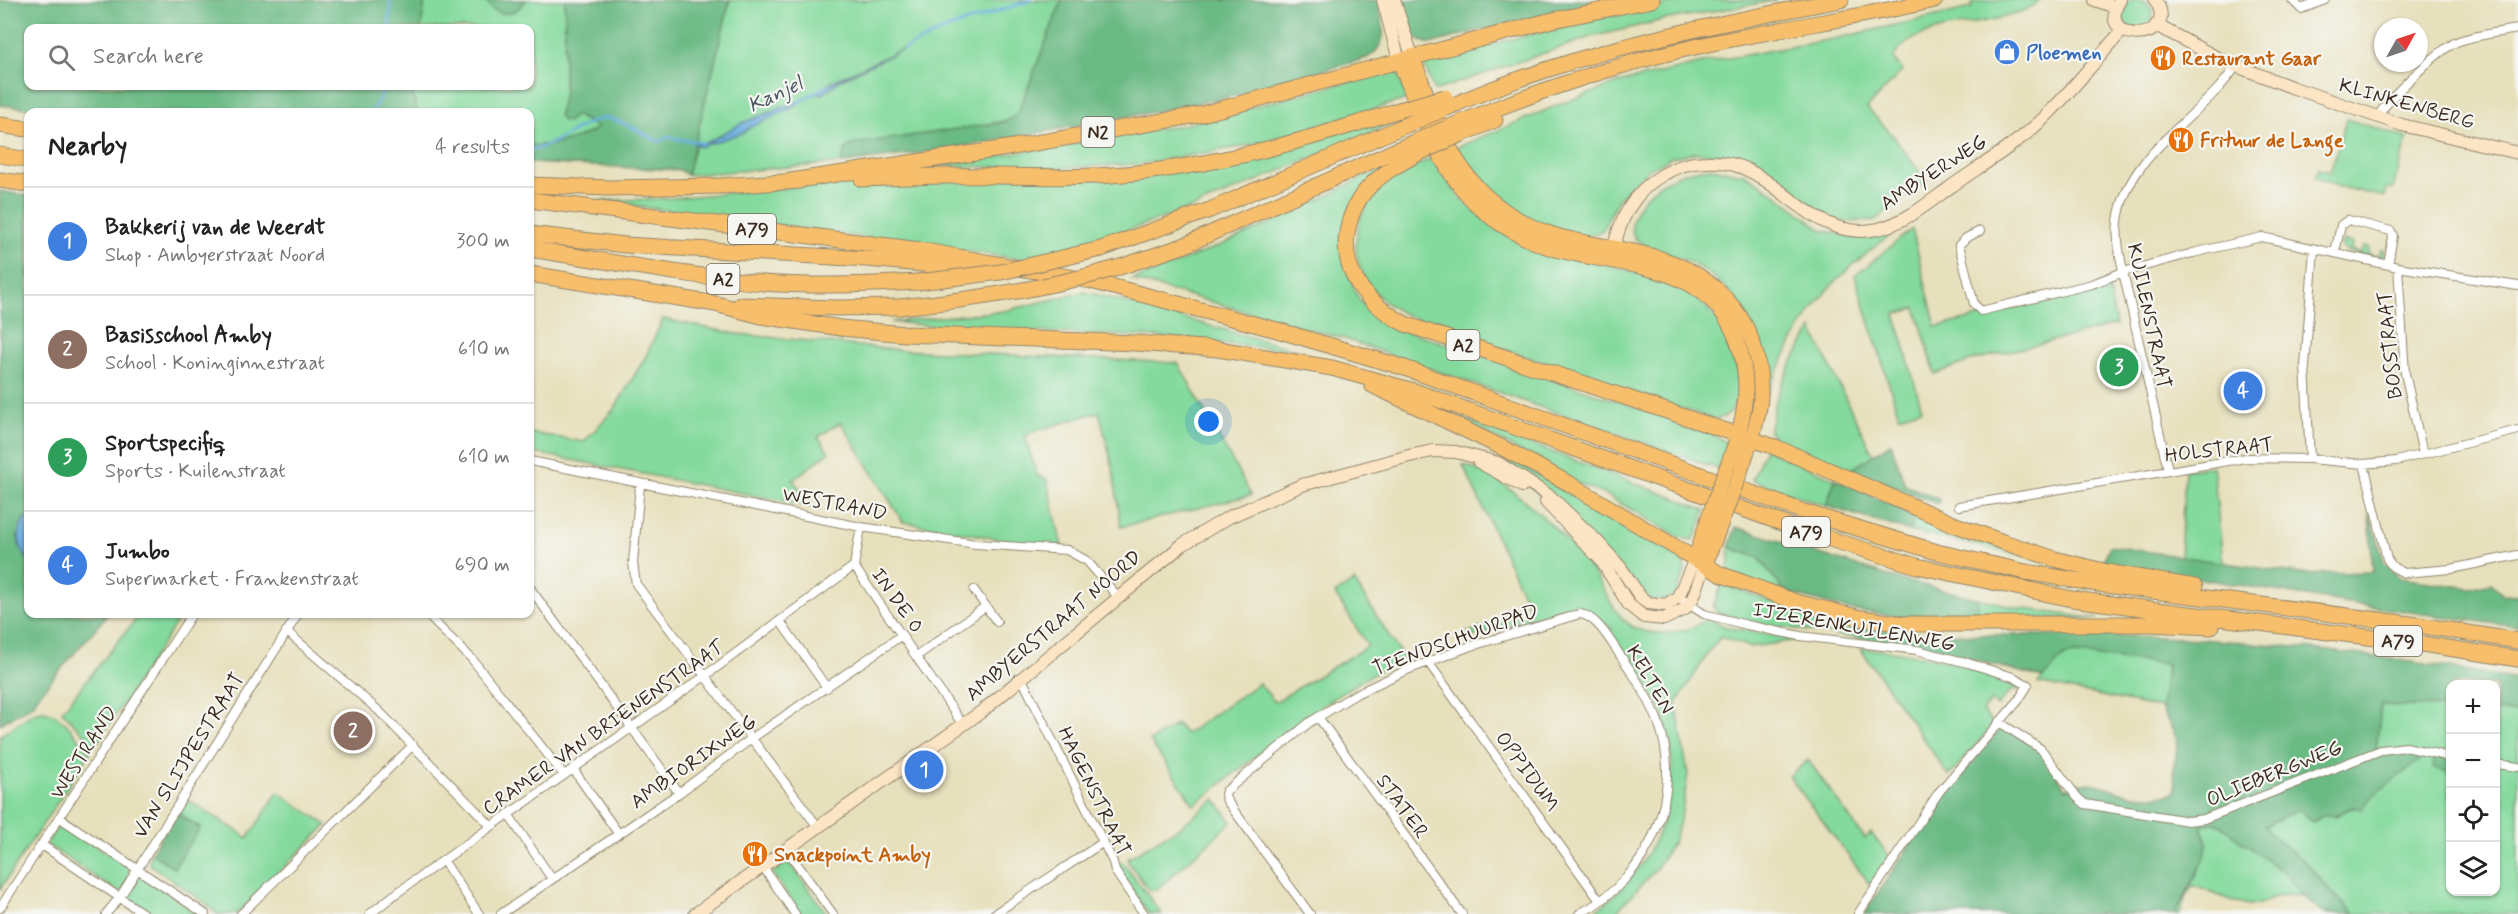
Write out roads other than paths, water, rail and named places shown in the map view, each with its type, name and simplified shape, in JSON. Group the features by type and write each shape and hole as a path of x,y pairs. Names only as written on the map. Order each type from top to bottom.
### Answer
{"highway":[{"path":"1406,58 1548,21 1652,0"},
{"name":"A2","path":"534,250 675,272 766,283 835,285 918,282 1011,270 1101,249 1210,210 1406,125 1447,102 1473,96 1554,67 1650,39 1840,0"},
{"name":"A2","path":"534,275 716,304 837,308 899,307 996,296 1058,284 1117,268 1183,246 1460,129 1551,96 1575,80 1710,44 1935,0"},
{"name":"N2","path":"791,181 1001,149 1198,115 1286,93 1406,58"},
{"name":"N2","path":"534,185 621,188 721,186 791,181 948,176 1060,178 1136,172 1220,161 1330,133 1399,110 1447,102"},
{"path":"0,125 24,128"},
{"name":"A2","path":"1417,148 1368,188 1350,218 1346,244 1350,268 1362,290 1381,309 1405,324 1424,332 1745,437"},
{"path":"0,155 24,159"},
{"path":"0,180 24,183"},
{"name":"A79","path":"534,201 920,250 1082,279 1277,330 1402,367 1807,513 1905,543 2026,572 2098,584 2518,641"},
{"name":"A79","path":"534,234 625,245 920,263 1036,276 1115,288"},
{"name":"A79","path":"716,304 761,316 841,328 905,334 1135,343 1218,349 1310,364 1382,381 1478,413 1804,531 1917,566 2072,599 2422,644 2518,659"},
{"name":"A79","path":"1352,374 1386,393 1450,420 1570,484 1720,574 1796,602 1861,618 1904,624 2150,624 2213,628 2277,626"},
{"name":"A79","path":"1745,437 1775,447 1956,525 2055,559 2107,572 2218,591 2292,609"}],"main road":[{"path":"1406,58 1439,157 1453,179 1477,205 1495,220 1527,239 1568,253 1648,255 1689,269 1711,283 1731,303 1749,333 1759,364 1760,404 1745,437 1700,562"}],"street":[{"path":"1383,0 1406,58"},
{"path":"1394,0 1406,58"},
{"path":"2095,0 2118,4 2116,19 2123,30 2139,36 2149,32 2156,25 2159,15 2157,1"},
{"path":"2292,0 2301,9 2325,0"},
{"name":"KLINKENBERG","path":"2156,25 2236,66 2378,117 2518,153"},
{"path":"2378,117 2387,103 2440,52 2457,42 2518,29"},
{"name":"AMBYERWEG","path":"1612,255 1619,224 1639,193 1669,171 1700,162 1731,163 1754,171 1808,213 1834,228 1860,231 1894,224 1932,200 2043,119 2123,30"},
{"name":"KUILENSTRAAT","path":"2168,470 2123,272 2118,240 2118,220 2130,184 2150,154 2221,87 2236,66"},
{"path":"2335,252 2341,225 2348,220 2391,231 2393,236 2388,265"},
{"path":"1980,231 1966,238 1959,245 1974,304 1982,311 2092,284 2123,272 2262,237 2398,267 2518,286"},
{"path":"2310,459 2305,366 2307,311 2314,249"},
{"name":"BOSSTRAAT","path":"2398,267 2405,373 2423,454"},
{"name":"HOLSTRAAT","path":"1959,506 2246,458 2310,459 2364,465 2396,461 2518,430"},
{"name":"AMBYERSTRAAT NOORD","path":"694,914 963,725 1022,679 1170,554 1206,530 1302,486 1426,452 1450,451 1498,463 1537,486 1564,507 1621,568 1644,601 1655,606 1684,600"},
{"name":"WESTRAND","path":"534,462 640,485 763,506 861,527 976,544 1071,551 1087,561 1118,597"},
{"path":"2364,465 2387,559 2393,567 2404,573 2451,569 2518,555"},
{"path":"640,485 633,563 634,579 818,827"},
{"name":"IN DE O","path":"861,527 855,566 963,725"},
{"path":"1684,600 1700,562"},
{"name":"CRAMER VAN BRIENENSTRAAT","path":"376,912 443,860 705,676 855,566"},
{"path":"974,590 997,622"},
{"path":"534,593 679,793"},
{"name":"IJZERENKUILENWEG","path":"1684,600 1704,614 1747,625 1809,638 1917,650 1968,663 2028,685 1939,792 1858,914"},
{"name":"IN DE O","path":"917,656 986,606"},
{"name":"TIENDSCHUURPAD","path":"1310,914 1225,795 1228,788 1318,717 1356,694 1428,662 1522,630 1580,614 1588,615"},
{"name":"KELTEN","path":"1580,914 1600,901 1629,873 1650,844 1661,820 1667,772 1663,738 1650,702 1613,645 1588,615"},
{"name":"WESTRAND","path":"0,908 189,618"},
{"name":"VAN SLIJPESTRAAT","path":"106,914 120,897 295,618"},
{"path":"430,618 472,659 564,775"},
{"path":"780,621 827,688"},
{"path":"286,631 380,711 491,826"},
{"name":"AMBIORIXWEG","path":"501,914 679,793 751,739 902,635"},
{"name":"OPPIDUM","path":"1428,662 1600,901"},
{"name":"HAGENSTRAAT","path":"1022,679 1113,862 1115,872 1144,914"},
{"name":"STATER","path":"1318,717 1462,914"},
{"name":"OLIEBERGWEG","path":"1999,722 2041,749 2085,804 2188,821 2204,819 2381,750 2406,747 2446,756"},
{"path":"241,914 413,745"},
{"path":"2500,765 2518,767"},
{"path":"573,769 618,833"},
{"path":"508,814 552,879"},
{"path":"60,818 205,914"},
{"path":"994,914 1102,843"},
{"path":"42,845 144,914"},
{"path":"787,850 833,914"},
{"path":"443,860 479,914"},
{"path":"763,867 795,914"}],"water":[{"path":"907,47 840,80 823,94 817,94 831,82"},
{"path":"799,101 796,106 745,132 700,147 694,144 708,142 742,123"},
{"path":"24,520 24,553 19,538"}],"waterway":[{"name":"Kanjel","path":"389,0 391,4 389,24"},
{"name":"Kanjel","path":"904,49 946,29 1031,0"},
{"name":"Kanjel","path":"797,103 825,87"},
{"name":"Kanjel","path":"374,108 384,90"},
{"name":"Kanjel","path":"534,149 550,144 599,119 607,118 626,124 659,142 668,137 703,143"}],"place":[{"name":"Ploemen","path":"2007,52"},
{"name":"Restaurant Gaar","path":"2163,58"},
{"name":"Frituur de Lange","path":"2181,140"},
{"name":"Sportspecifiq","path":"2119,367"},
{"name":"Jumbo","path":"2243,391"},
{"name":"Basisschool Amby","path":"353,731"},
{"name":"Bakkerij van de Weerdt","path":"924,770"},
{"name":"Snackpoint Amby","path":"755,854"}]}
